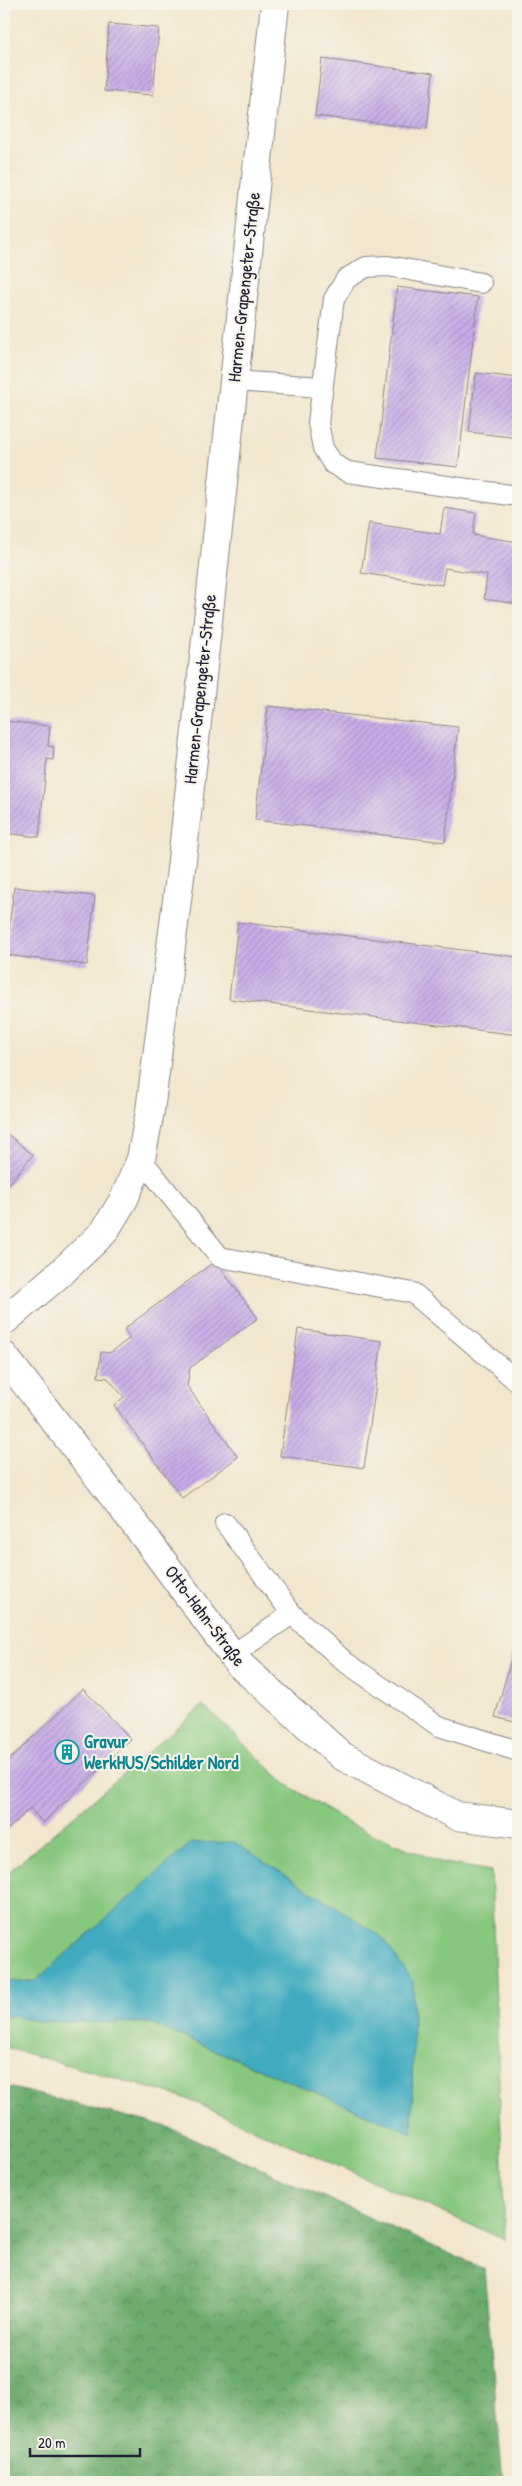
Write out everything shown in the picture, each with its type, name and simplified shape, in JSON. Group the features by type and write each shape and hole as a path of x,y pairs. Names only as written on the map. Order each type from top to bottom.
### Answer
{"street":[{"name":"Harmen-Grapengeter-Straße","path":"4,1321 64,1270 104,1232 124,1198 141,1159 150,1111 181,869 275,4"},
{"name":"Otto-Hahn-Straße","path":"4,1356 141,1532 232,1655 342,1756 456,1816 518,1824"}],"lane":[{"path":"481,283 388,266 366,267 346,279 334,299 321,387 318,423 323,448 333,464 348,472 510,495"},
{"path":"234,380 321,387"},
{"path":"141,1159 220,1257 413,1293 518,1382"},
{"path":"225,1523 292,1614 345,1662 439,1726 518,1751"},
{"path":"232,1655 292,1614"}],"green space":[{"path":"203,1705 286,1784 353,1826 440,1862 491,1871 505,2240 185,2098 4,2047 4,2015 37,2021 150,2023 412,2132 413,1982 192,1843 35,1981 4,1982 4,1876"},
{"path":"4,2086 168,2127 484,2269 503,2482 4,2482"}],"water":[{"path":"234,1842 381,1936 413,1982 412,2133 150,2023 37,2021 4,2015 4,1982 35,1981 191,1843"}],"building":[{"path":"109,24 159,28 153,95 104,91"},
{"path":"322,59 433,73 427,129 315,116"},
{"path":"4,168 10,169 6,211 4,210"},
{"path":"397,287 478,297 458,467 377,458"},
{"path":"476,373 518,378 518,438 469,432"},
{"path":"444,508 476,513 473,535 518,542 518,604 484,599 487,575 445,568 442,585 361,573 369,523 440,534"},
{"path":"268,706 458,727 445,842 255,820"},
{"path":"4,721 50,726 48,746 54,747 53,760 47,759 39,837 4,833"},
{"path":"14,887 95,896 87,965 6,955"},
{"path":"4,891 8,891 5,922 4,922"},
{"path":"238,922 518,957 518,1035 229,999"},
{"path":"4,1131 33,1155 4,1190"},
{"path":"215,1261 258,1318 190,1368 187,1386 238,1457 182,1498 114,1405 124,1397 108,1378 98,1377 101,1352 110,1353 130,1338 124,1329"},
{"path":"298,1329 382,1341 364,1468 280,1456"},
{"path":"518,1634 518,1723 495,1717"},
{"name":"Gravur WerkHUS/Schilder Nord","path":"83,1689 131,1739 43,1823 30,1808 4,1833 4,1765"}],"place":[{"name":"Gravur WerkHUS/Schilder Nord","path":"67,1752"}]}
